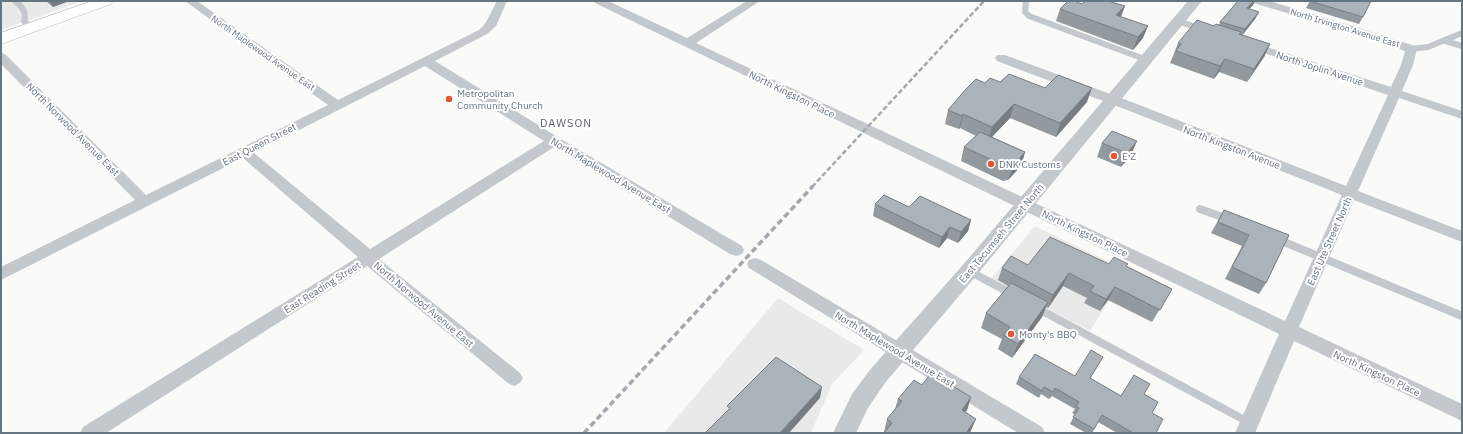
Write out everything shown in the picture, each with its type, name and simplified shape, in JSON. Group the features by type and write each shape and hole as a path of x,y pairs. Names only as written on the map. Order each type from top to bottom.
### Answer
{"main road":[{"path":"1,39 106,1"}],"street":[{"name":"North Maplewood Avenue East","path":"190,1 337,105"},
{"name":"East Queen Street","path":"1,274 486,30 490,26 502,1"},
{"name":"North Kingston Place","path":"599,1 1462,413"},
{"path":"687,43 755,1"},
{"name":"East Tecumseh Street North","path":"844,433 860,401 877,377 969,271 1195,1"},
{"name":"North Irvington Avenue East","path":"1257,1 1352,29 1411,49"},
{"path":"1178,21 1220,35"},
{"name":"North Joplin Avenue","path":"1235,40 1462,114"},
{"name":"East Ute Street North","path":"1248,428 1289,331 1407,65 1411,49"},
{"name":"North Norwood Avenue East","path":"1,57 145,202"},
{"name":"North Kingston Avenue","path":"1001,58 1113,100 1462,237"},
{"name":"North Maplewood Avenue East","path":"426,61 554,141 736,250"},
{"name":"East Reading Street","path":"90,433 554,141"},
{"name":"North Norwood Avenue East","path":"244,152 368,258 514,378"},
{"name":"North Maplewood Avenue East","path":"755,264 1035,433"}],"lane":[{"path":"15,1 25,9 26,15 24,20 32,28"},
{"path":"1026,1 1025,12 1029,16 1147,60"},
{"path":"1411,49 1428,47 1462,33"},
{"path":"1445,40 1462,46"},
{"path":"1200,209 1235,222"},
{"path":"1271,236 1322,256 1462,316"},
{"path":"969,271 1018,297"},
{"path":"1031,304 1248,428"}],"shaded area":[{"path":"1,1 82,1 1,30"},
{"path":"1035,226 1128,271 1090,331 991,279"},
{"path":"778,298 864,350 832,384 811,433 664,433"}],"building":[{"path":"1068,1 1074,1 1082,4 1085,1 1108,1 1125,6 1116,15 1148,26 1138,37 1060,9"},
{"path":"1238,1 1254,1 1247,8 1259,12 1245,29 1220,22"},
{"path":"1310,1 1371,1 1363,17"},
{"path":"1197,20 1214,26 1216,24 1241,32 1239,34 1270,44 1254,69 1225,59 1220,66 1176,51 1181,44 1178,43"},
{"path":"1009,74 1045,88 1058,75 1092,88 1060,123 1014,104 992,127 963,114 962,116 948,110 976,79 985,83 990,78 1000,82"},
{"path":"1112,131 1137,141 1127,153 1102,143"},
{"path":"980,132 1025,152 1013,166 1007,167 964,147"},
{"path":"884,195 909,207 920,196 971,220 961,232 950,227 942,237 875,204"},
{"path":"1224,210 1289,235 1266,283 1232,267 1249,235 1218,222"},
{"path":"1050,237 1109,264 1114,257 1128,264 1126,266 1172,289 1160,310 1115,287 1106,299 1090,291 1094,286 1069,273 1053,295 1002,268 1011,256 1028,265"},
{"path":"1011,283 1048,302 1018,344 1003,335 1010,327 986,313"},
{"path":"1091,350 1103,357 1090,378 1121,396 1134,375 1150,384 1144,394 1158,402 1152,413 1163,419 1156,433 1133,433 1102,415 1094,429 1073,417 1079,408 1076,406 1079,402 1055,388 1053,392 1044,387 1042,391 1019,377 1035,354 1075,376"},
{"path":"776,357 822,387 780,433 705,433 730,408 727,406"},
{"path":"931,373 971,397 962,410 976,419 966,433 884,433 892,423 887,419 902,401 898,399 914,380 922,385"}],"railway":[{"path":"812,187 984,1"},
{"path":"584,433 813,186"}],"place":[{"name":"Metropolitan Community Church","path":"449,99"},
{"name":"E Z","path":"1114,156"},
{"name":"DNK Customs","path":"991,164"},
{"name":"Monty's BBQ","path":"1011,334"}],"district":[{"name":"DAWSON","path":"566,123"}]}
